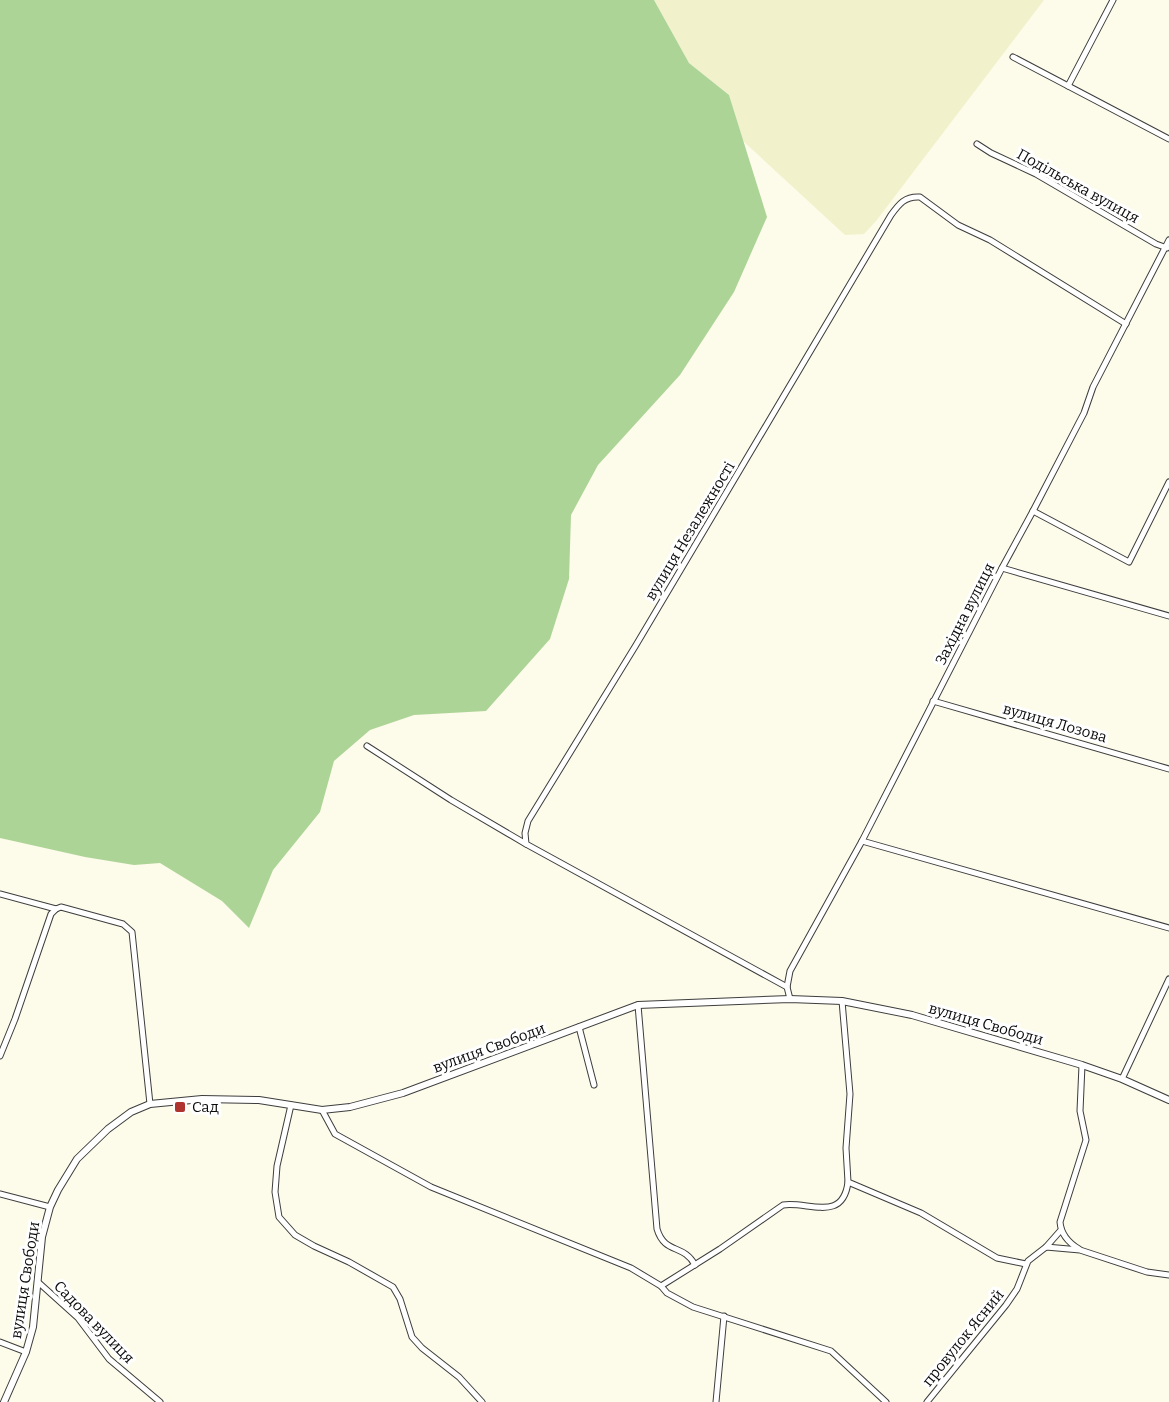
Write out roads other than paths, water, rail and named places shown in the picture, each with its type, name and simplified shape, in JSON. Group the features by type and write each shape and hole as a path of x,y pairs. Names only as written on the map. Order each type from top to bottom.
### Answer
{"street":[{"path":"1068,86 1113,0"},
{"path":"1013,57 1169,139"},
{"name":"Подільська вулиця","path":"977,144 1036,174 1167,248"},
{"name":"вулиця Незалежності","path":"526,844 525,833 528,821 891,215 902,202 913,196 920,197 958,225 990,240 1126,324"},
{"name":"Західна вулиця","path":"790,999 788,987 790,971 862,841 1084,413 1093,387 1167,248 1169,240"},
{"path":"1033,511 1129,562 1169,482"},
{"path":"1002,568 1169,616"},
{"name":"вулиця Лозова","path":"933,701 1169,769"},
{"path":"367,746 495,827 788,987"},
{"path":"862,841 1169,928"},
{"path":"0,894 56,909"},
{"path":"0,1056 51,914 62,907 123,924 132,932 150,1104"},
{"path":"1122,1079 1169,979"},
{"name":"вулиця Свободи","path":"4,1402 26,1352 33,1327 42,1237 50,1207 58,1190 77,1160 108,1129 131,1112 150,1104 202,1099 259,1100 322,1110 350,1107 403,1093 638,1005 790,999 842,1001 912,1015 1082,1065 1122,1079 1169,1100"},
{"path":"661,1286 783,1205 795,1204 821,1208 838,1204 843,1198 848,1182 846,1148 850,1094 842,1001"},
{"path":"638,1005 657,1229 660,1240 668,1246 683,1251 695,1265"},
{"path":"579,1027 594,1084"},
{"path":"1080,1250 1067,1240 1061,1230 1060,1217 1086,1140 1080,1111 1082,1065"},
{"path":"291,1105 277,1166 275,1192 279,1217 295,1235 393,1287 400,1299 412,1336 422,1348 459,1377 482,1402"},
{"path":"322,1110 335,1134 431,1187 631,1268 661,1286 667,1293 693,1307 831,1351 886,1402"},
{"path":"848,1182 921,1213 997,1258 1026,1264"},
{"path":"0,1194 50,1207"},
{"name":"провулок Ясний","path":"927,1402 1006,1305 1017,1289 1026,1264 1061,1230"},
{"path":"1046,1247 1080,1250 1147,1272 1169,1275"},
{"name":"Садова вулиця","path":"38,1282 78,1318 109,1359 160,1402"},
{"path":"716,1402 724,1316"},
{"path":"0,1342 26,1352"}],"place":[{"name":"Сад","path":"180,1107"}]}
